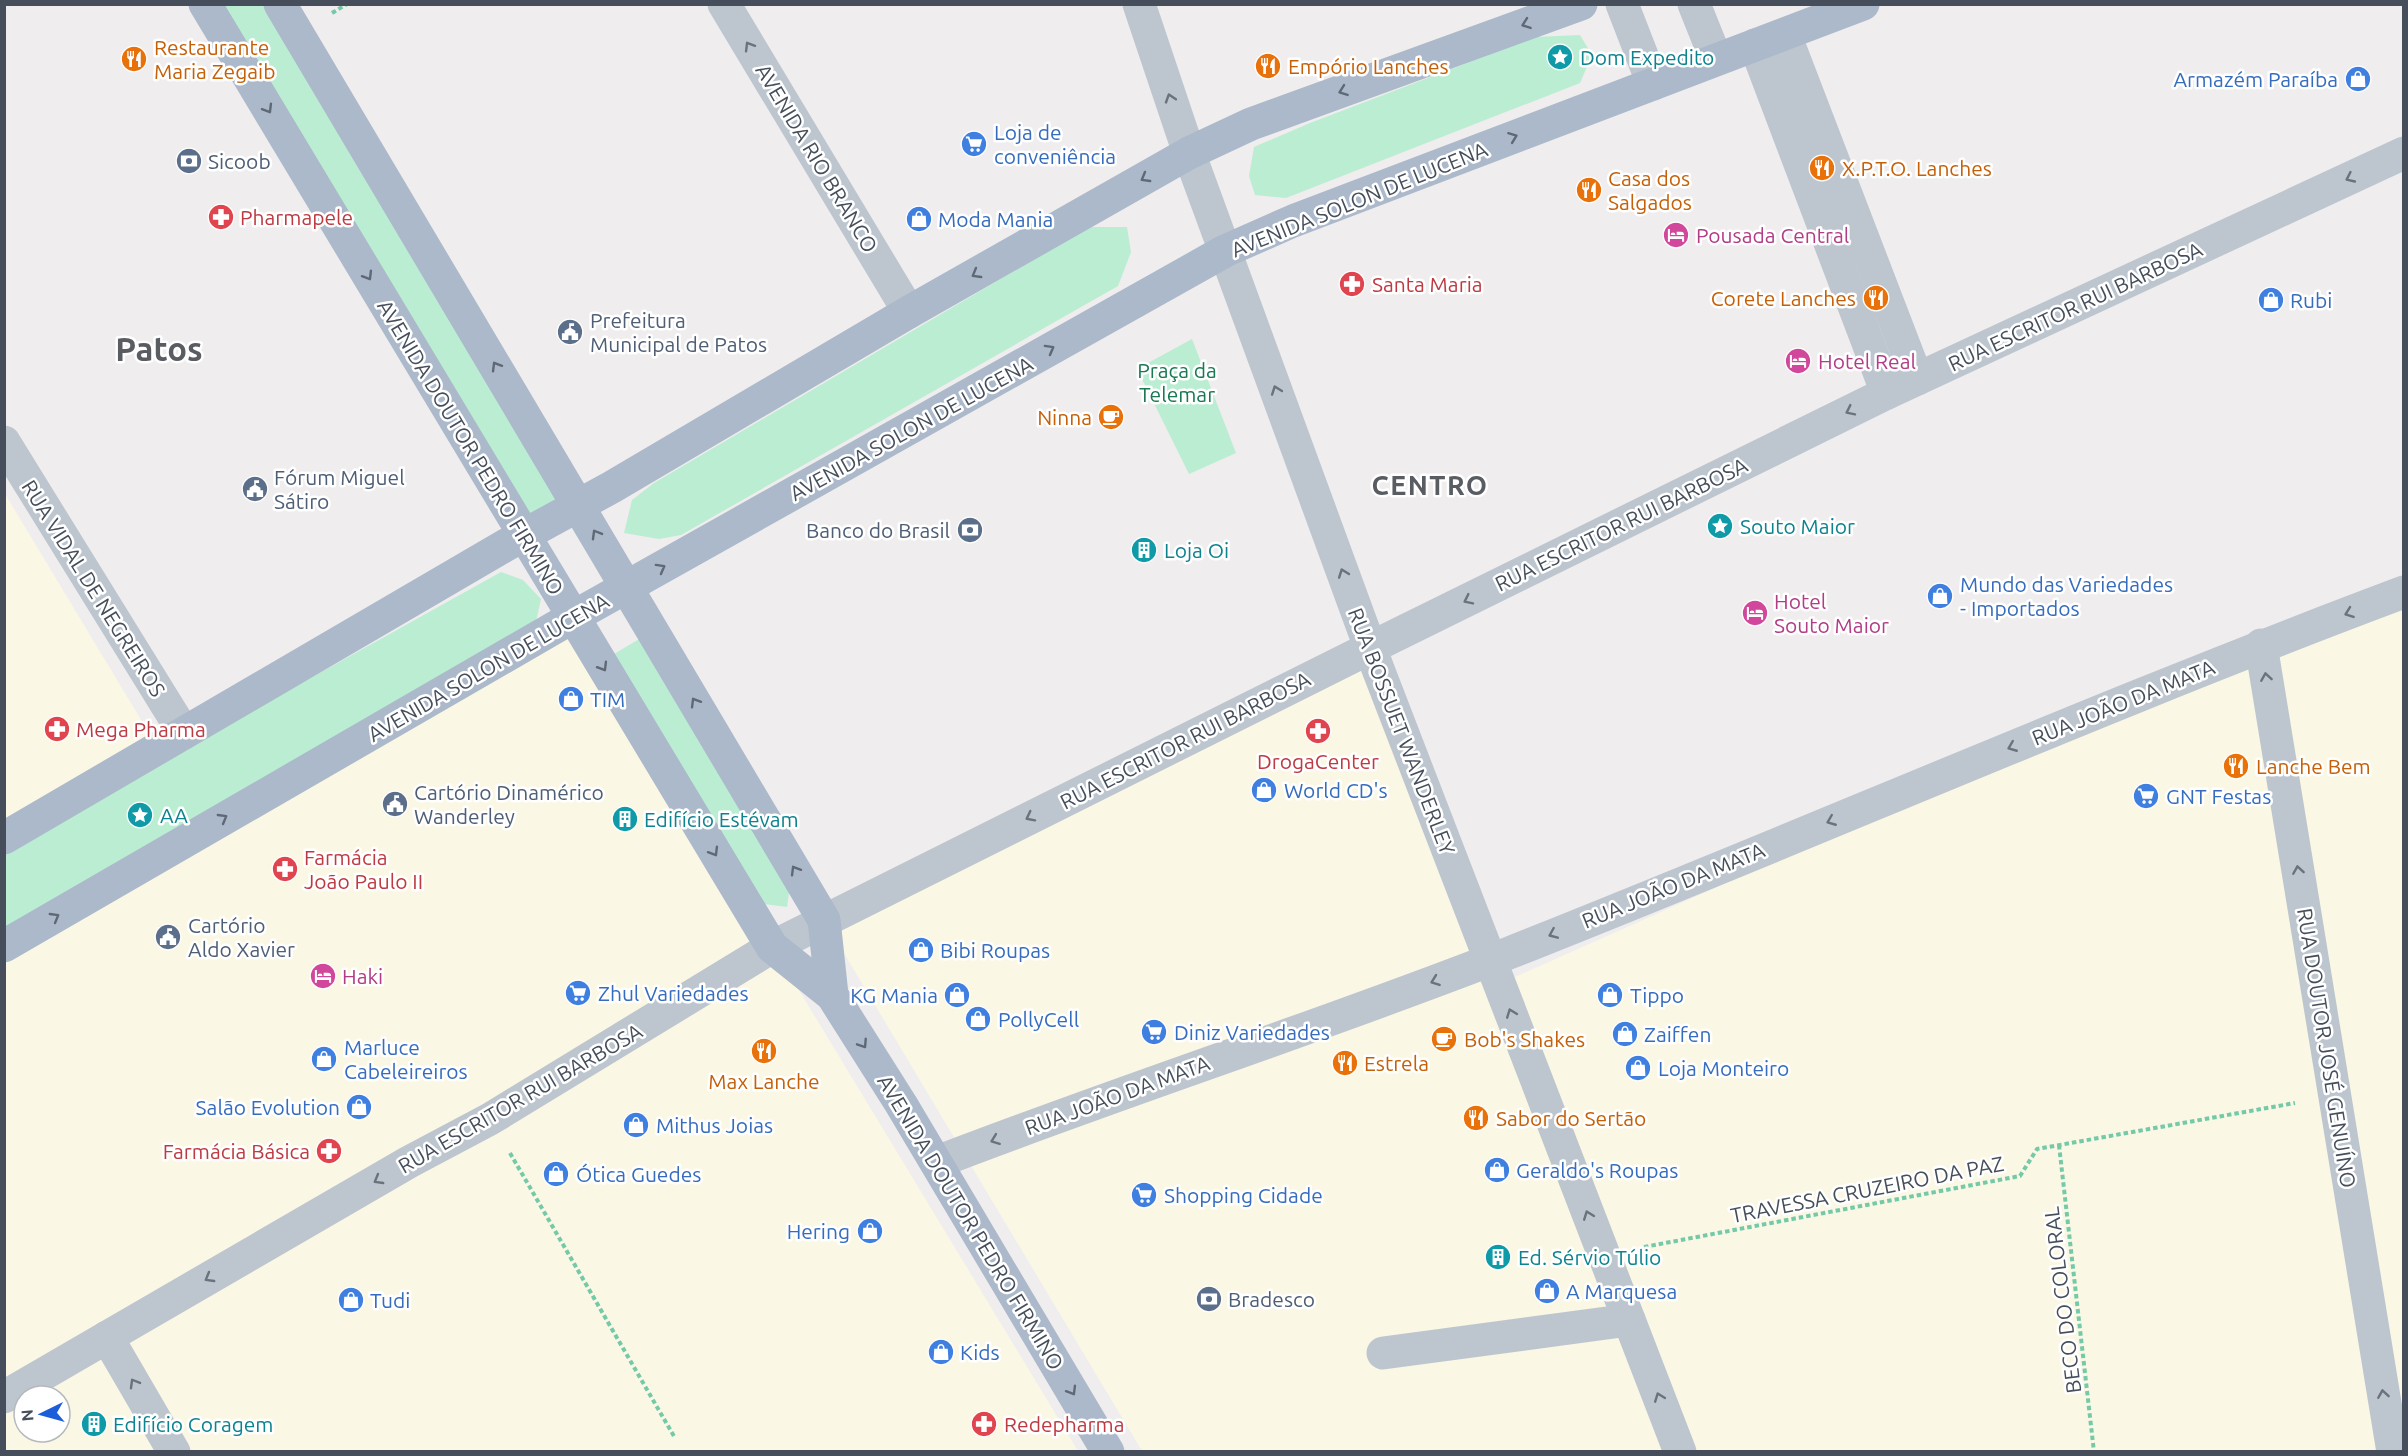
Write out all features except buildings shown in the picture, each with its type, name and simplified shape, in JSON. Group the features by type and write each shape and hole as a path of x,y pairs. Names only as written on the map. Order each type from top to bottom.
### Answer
{"main road":[{"name":"AVENIDA DOUTOR PEDRO FIRMINO","path":"205,4 772,947 832,994 937,1162 1107,1452"},
{"name":"AVENIDA DOUTOR PEDRO FIRMINO","path":"280,4 824,920 832,994"},
{"path":"4,838 523,536 579,506 909,312 1189,153 1251,124 1581,4"},
{"name":"AVENIDA SOLON DE LUCENA","path":"4,946 573,617 1225,251 1293,221 1863,4"}],"street":[{"name":"AVENIDA RIO BRANCO","path":"724,4 909,312"},
{"name":"RUA BOSSUET WANDERLEY","path":"1139,4 1189,153 1370,648 1680,1452"},
{"path":"1623,4 1653,84"},
{"path":"1694,4 1716,59"},
{"path":"1770,40 1917,379"},
{"path":"1770,40 1887,393"},
{"name":"RUA ESCRITOR RUI BARBOSA","path":"4,1397 410,1162 490,1119 772,947 824,920 1887,393 2403,153"},
{"name":"RUA VIDAL DE NEGREIROS","path":"4,442 184,733"},
{"name":"RUA JOÃO DA MATA","path":"937,1162 1024,1128 1490,960 2261,645 2403,592"},
{"name":"RUA DOUTOR JOSÉ GENUÍNO","path":"2261,645 2393,1452"},
{"path":"1383,1353 1629,1320"},
{"path":"107,1337 174,1452"}],"path":[{"name":"TRAVESSA CRUZEIRO DA PAZ","path":"1604,1254 2020,1176 2037,1149 2335,1096"},
{"path":"490,1119 675,1438"},
{"name":"BECO DO COLORAL","path":"2059,1145 2094,1452"}],"shaded area":[{"path":"4,492 158,748 4,837"},
{"path":"2403,592 2403,1451 1142,1451 824,920 1370,648 1499,984 2261,645"},
{"path":"573,617 1078,1451 5,1451 4,946"}],"green space":[{"path":"206,5 281,5 579,506 523,535"},
{"path":"1580,35 1592,55 1580,83 1286,198 1255,195 1249,176 1254,147 1310,123 1535,37"},
{"path":"1089,227 1127,227 1131,252 1118,286 681,535 659,539 624,533 632,500 654,483"},
{"name":"Praça da Telemar","path":"1192,339 1236,453 1189,474 1137,369"},
{"path":"501,572 523,580 541,599 535,626 5,928 5,848"},
{"path":"641,638 790,886 787,907 764,904 614,654"}],"place":[{"name":"Dom Expedito","path":"1560,57"},
{"name":"Restaurante Maria Zegaib","path":"134,59"},
{"name":"Empório Lanches","path":"1268,66"},
{"name":"Armazém Paraíba","path":"2358,79"},
{"name":"Loja de conveniência","path":"974,144"},
{"name":"Sicoob","path":"189,161"},
{"name":"X.P.T.O. Lanches","path":"1822,168"},
{"name":"Casa dos Salgados","path":"1589,190"},
{"name":"Pharmapele","path":"221,217"},
{"name":"Moda Mania","path":"919,219"},
{"name":"Pousada Central","path":"1676,235"},
{"name":"Santa Maria","path":"1352,284"},
{"name":"Corete Lanches","path":"1876,298"},
{"name":"Rubi","path":"2271,300"},
{"name":"Prefeitura Municipal de Patos","path":"570,332"},
{"name":"Hotel Real","path":"1798,361"},
{"name":"Ninna","path":"1111,417"},
{"name":"Fórum Miguel Sátiro","path":"255,489"},
{"name":"Souto Maior","path":"1720,526"},
{"name":"Banco do Brasil","path":"970,530"},
{"name":"Loja Oi","path":"1144,550"},
{"name":"Mundo das Variedades - Importados","path":"1940,596"},
{"name":"Hotel Souto Maior","path":"1755,613"},
{"name":"TIM","path":"571,699"},
{"name":"Mega Pharma","path":"57,729"},
{"name":"DrogaCenter","path":"1318,731"},
{"name":"Lanche Bem","path":"2236,766"},
{"name":"World CD's","path":"1264,790"},
{"name":"GNT Festas","path":"2146,796"},
{"name":"Cartório Dinamérico Wanderley","path":"395,804"},
{"name":"AA","path":"140,815"},
{"name":"Edifício Estévam","path":"625,819"},
{"name":"Farmácia João Paulo II","path":"285,869"},
{"name":"Cartório Aldo Xavier","path":"168,937"},
{"name":"Bibi Roupas","path":"921,950"},
{"name":"Haki","path":"323,976"},
{"name":"Zhul Variedades","path":"578,993"},
{"name":"KG Mania","path":"957,995"},
{"name":"Tippo","path":"1610,995"},
{"name":"PollyCell","path":"978,1019"},
{"name":"Diniz Variedades","path":"1154,1032"},
{"name":"Zaiffen","path":"1625,1034"},
{"name":"Bob's Shakes","path":"1444,1039"},
{"name":"Max Lanche","path":"764,1051"},
{"name":"Marluce Cabeleireiros","path":"324,1059"},
{"name":"Estrela","path":"1345,1063"},
{"name":"Loja Monteiro","path":"1638,1068"},
{"name":"Salão Evolution","path":"359,1107"},
{"name":"Sabor do Sertão","path":"1476,1118"},
{"name":"Mithus Joias","path":"636,1125"},
{"name":"Farmácia Básica","path":"329,1151"},
{"name":"Geraldo's Roupas","path":"1497,1170"},
{"name":"Ótica Guedes","path":"556,1174"},
{"name":"Shopping Cidade","path":"1144,1195"},
{"name":"Hering","path":"870,1231"},
{"name":"Ed. Sérvio Túlio","path":"1498,1257"},
{"name":"A Marquesa","path":"1547,1291"},
{"name":"Bradesco","path":"1209,1299"},
{"name":"Tudi","path":"351,1300"},
{"name":"Kids","path":"941,1352"},
{"name":"Edifício Coragem","path":"94,1424"},
{"name":"Redepharma","path":"984,1424"}],"district":[{"name":"Patos","path":"159,348"},
{"name":"CENTRO","path":"1430,485"}]}
